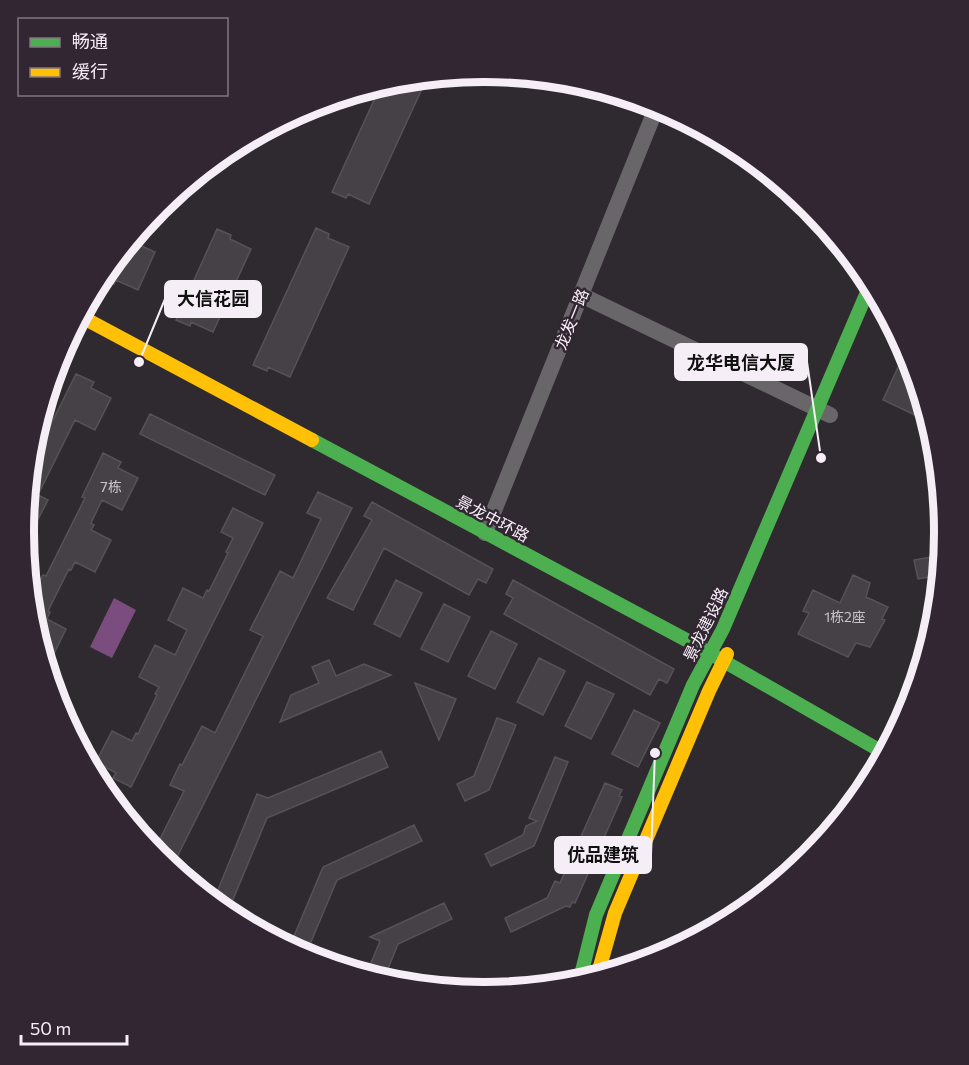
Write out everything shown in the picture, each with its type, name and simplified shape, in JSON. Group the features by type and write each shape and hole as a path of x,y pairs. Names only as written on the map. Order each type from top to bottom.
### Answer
{"main road":[{"name":"景龙建设路","path":"582,972 596,915 693,685 827,413 867,295"},
{"path":"861,341 874,309"},
{"name":"景龙中环路","path":"88,320 710,654 878,750"},
{"name":"景龙建设路","path":"600,967 615,913 709,691 732,644"}],"street":[{"name":"龙发一路","path":"485,533 653,115"},
{"path":"581,295 827,413"}],"shaded area":[{"path":"114,598 136,610 112,658 90,647"}],"building":[{"path":"423,87 369,204 348,194 346,198 332,192 376,96"},
{"path":"316,228 329,234 328,238 349,247 290,377 268,367 267,371 253,365"},
{"path":"217,229 231,235 230,239 251,249 213,332 191,322 190,326 176,320"},
{"path":"139,245 155,252 138,290 116,280 114,284 110,282"},
{"path":"901,362 919,417 883,400"},
{"path":"76,374 94,382 91,388 111,398 95,430 75,420 38,495 48,500 36,523 35,503 38,474 45,435"},
{"path":"150,414 275,475 265,495 140,434"},
{"path":"103,453 121,462 118,468 138,478 122,510 102,500 91,523 94,525 91,530 111,540 95,572 75,562 71,570 69,569 48,611 50,612 47,619 66,629 52,657 43,620 38,592 40,588 37,586 43,575 46,576 85,498 82,497"},
{"path":"318,492 352,508 176,859 158,842 184,791 170,785 202,726 215,733 263,636 250,630 280,571 293,578 321,519 307,513"},
{"path":"372,502 493,569 486,583 478,579 469,595 384,548 353,610 327,598 372,520 364,516"},
{"path":"233,508 263,523 131,787 113,778 116,773 97,760 112,731 132,741 136,733 138,734 159,687 139,677 155,645 175,655 187,630 168,620 183,588 203,598 207,590 209,591 233,538 221,532"},
{"path":"934,557 933,576 918,579 914,560"},
{"path":"853,575 870,583 866,597 888,607 882,619 885,620 870,647 856,643 848,657 798,634 809,613 803,611 813,590 840,603"},
{"path":"396,580 422,593 400,637 374,624"},
{"path":"513,580 674,669 667,683 659,679 650,695 504,614 513,598 506,594"},
{"path":"444,604 470,617 448,662 421,649"},
{"path":"491,631 517,644 495,689 468,676"},
{"path":"539,658 565,671 543,715 517,702"},
{"path":"329,660 336,676 364,664 391,675 280,722 291,695 319,683 312,667"},
{"path":"587,682 614,694 591,739 565,726"},
{"path":"415,683 456,699 439,740"},
{"path":"634,710 660,723 638,767 612,754"},
{"path":"497,718 516,725 489,790 465,801 457,784 474,776"},
{"path":"381,751 388,767 267,818 231,905 216,894 257,794 268,798"},
{"path":"555,757 568,762 534,846 491,866 485,854 523,835 526,826 537,821 529,818"},
{"path":"605,783 622,790 619,796 622,797 575,903 572,902 570,907 566,906 511,932 505,918 547,898 555,881 560,883"},
{"path":"414,825 422,841 337,880 309,947 293,939 323,867"},
{"path":"444,903 452,919 398,944 387,972 369,967 380,941 370,937"}],"traffic: fast":[{"path":"582,972 596,915 693,685 723,629 866,294"},
{"path":"312,440 692,643 878,750"}],"traffic: slow":[{"path":"88,320 312,440"},
{"path":"600,967 615,913 709,691 727,654"}],"place":[{"name":"大信花园","path":"139,362"},
{"name":"龙华电信大厦","path":"821,458"},
{"name":"优品建筑","path":"655,753"}]}
